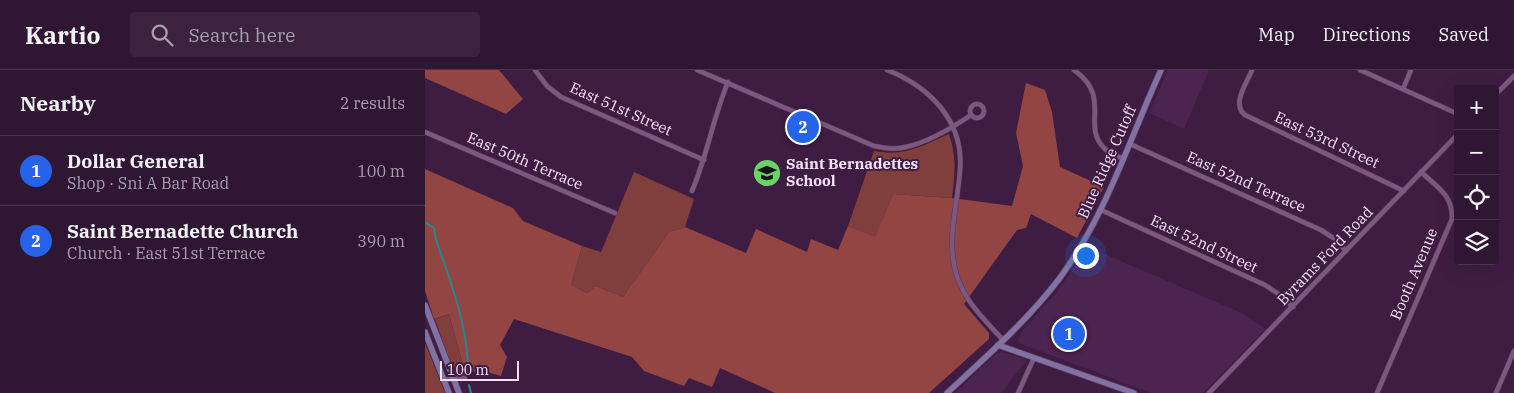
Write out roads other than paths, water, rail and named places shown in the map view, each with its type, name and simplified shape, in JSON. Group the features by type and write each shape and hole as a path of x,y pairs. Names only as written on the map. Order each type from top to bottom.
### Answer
{"main road":[{"name":"Blue Ridge Cutoff","path":"947,393 1031,313 1077,252 1101,210 1131,144 1161,70"},
{"path":"425,305 459,393"},
{"path":"425,332 449,393"},
{"path":"998,345 1134,393"}],"street":[{"name":"East 51st Street","path":"535,70 547,86 561,97 704,160"},
{"path":"697,70 729,82 874,146 891,149 906,147 952,128 971,115"},
{"path":"887,70 901,75 932,96 944,111 952,128 959,148 960,168 952,231 954,266 960,285 969,302 1003,340"},
{"path":"901,75 903,70"},
{"path":"1074,70 1087,81 1094,97 1096,110 1094,126 1099,141 1103,148 1124,159"},
{"name":"East 53rd Street","path":"1252,70 1239,103 1241,112 1404,190"},
{"path":"1360,70 1454,112"},
{"path":"1403,89 1411,70"},
{"path":"1499,91 1514,76"},
{"path":"692,192 704,160 718,107 729,82"},
{"name":"East 50th Terrace","path":"425,132 615,213"},
{"name":"Byrams Ford Road","path":"1209,393 1454,138"},
{"name":"East 52nd Terrace","path":"1131,144 1321,230 1335,239 1346,251"},
{"name":"Booth Avenue","path":"1377,393 1452,219 1453,207 1448,197 1421,172"},
{"name":"East 52nd Street","path":"1101,210 1265,285 1293,307"},
{"path":"1495,393 1514,351"},
{"path":"1018,393 1033,358"},
{"path":"444,380 465,377"}],"waterway":[{"path":"425,222 434,228 437,243 458,304 468,358 468,372"},
{"path":"469,385 471,393"}],"place":[{"name":"Saint Bernadette Church","path":"803,127"},
{"name":"Saint Bernadettes School","path":"767,173"},
{"name":"Dollar General","path":"1069,334"}]}
